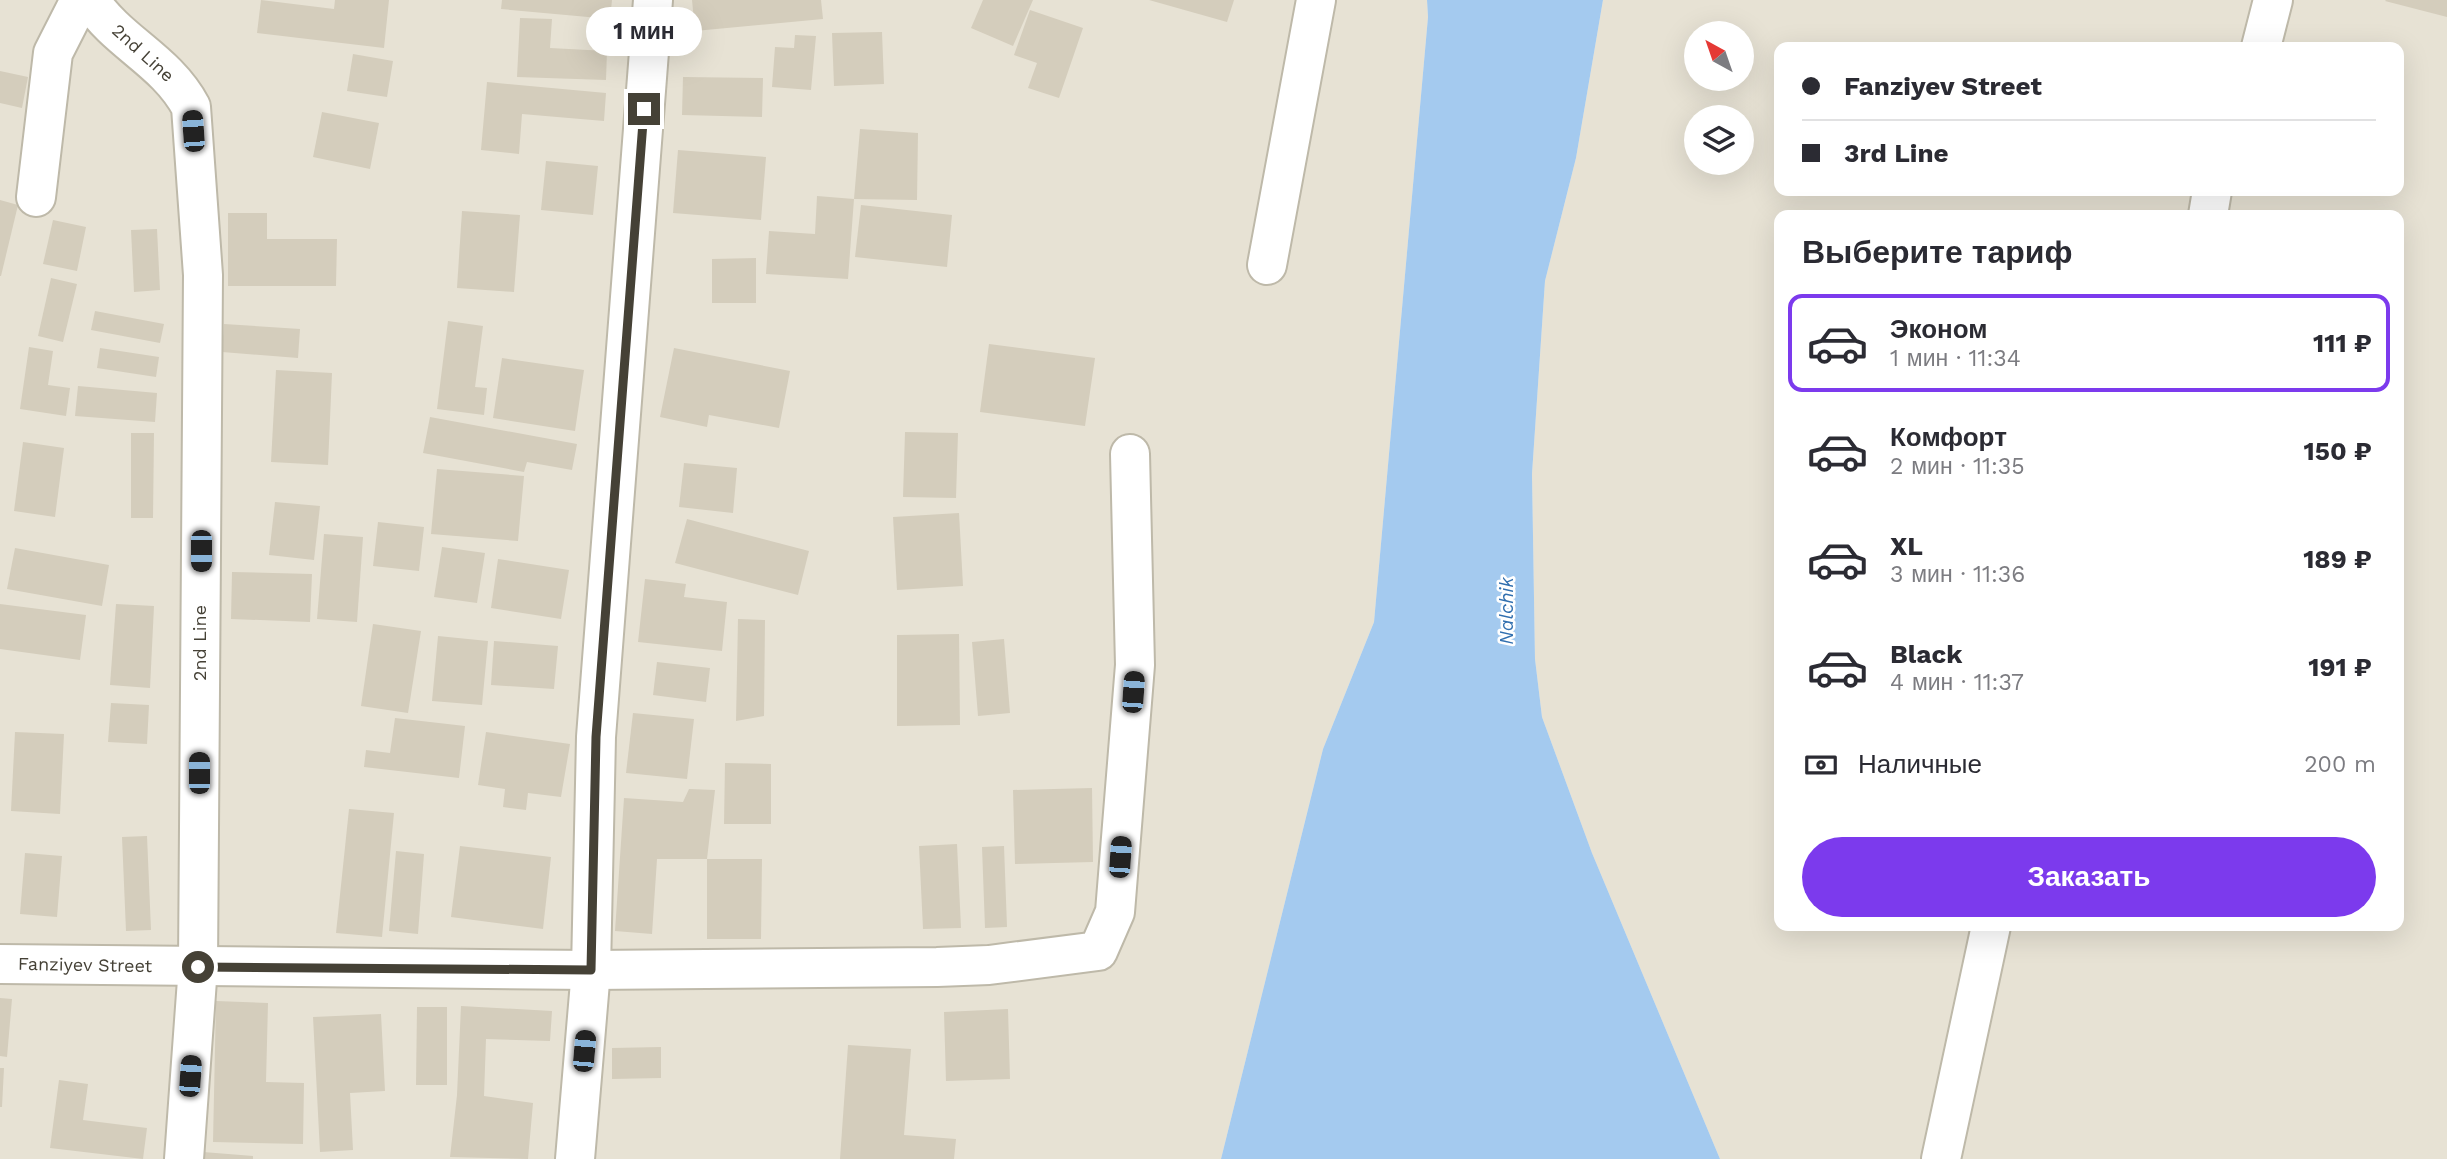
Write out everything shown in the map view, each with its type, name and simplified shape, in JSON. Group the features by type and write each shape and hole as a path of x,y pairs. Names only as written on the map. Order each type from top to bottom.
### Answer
{"street":[{"path":"36,197 53,53 80,0"},
{"name":"2nd Line","path":"90,0 113,26 169,74 191,107 203,275 198,967 184,1159"},
{"path":"575,1159 591,970 596,737 653,0"},
{"path":"1266,265 1316,0"},
{"path":"2262,42 2273,0"},
{"name":"Fanziyev Street","path":"0,964 591,970 937,967 989,965 1098,951 1115,912 1135,665 1130,454"},
{"path":"1941,1159 1990,931"}],"shaded area":[{"path":"0,0 1427,0 1428,17 1374,622 1323,749 1221,1159 0,1159"},
{"path":"1603,0 2447,0 2447,1159 1720,1159 1592,853 1542,717 1535,659 1532,474 1545,281 1576,158"}],"water":[{"name":"Nalchik","path":"1427,0 1603,0 1576,158 1545,281 1532,474 1535,659 1542,717 1592,853 1720,1159 1221,1159 1323,749 1374,622 1428,17"}],"building":[{"path":"261,0 334,9 335,0 389,0 384,48 257,33"},
{"path":"502,0 612,0 610,19 501,9"},
{"path":"692,0 821,0 823,19 695,31"},
{"path":"983,0 1033,0 1013,46 971,28"},
{"path":"1149,0 1234,0 1227,22"},
{"path":"2447,0 2447,17 2385,1"},
{"path":"1030,10 1083,28 1059,98 1028,88 1037,63 1014,55"},
{"path":"520,18 552,19 550,48 607,51 606,80 517,77"},
{"path":"882,32 884,84 834,86 832,33"},
{"path":"795,35 816,36 811,90 772,87 775,47 794,48"},
{"path":"353,54 393,61 387,97 347,91"},
{"path":"0,71 28,77 22,108 0,103"},
{"path":"683,77 763,78 762,117 682,115"},
{"path":"487,82 606,93 604,121 522,114 519,154 481,150"},
{"path":"322,112 379,123 370,169 313,157"},
{"path":"860,129 918,133 917,200 854,199"},
{"path":"678,150 766,157 761,220 673,213"},
{"path":"546,161 598,166 593,215 541,210"},
{"path":"817,196 854,199 848,279 766,274 769,231 815,234"},
{"path":"0,200 18,205 1,276 0,276"},
{"path":"861,205 952,215 947,267 855,257"},
{"path":"462,211 520,215 514,292 457,288"},
{"path":"228,213 267,213 267,239 337,239 336,286 228,286"},
{"path":"53,220 86,227 77,271 43,264"},
{"path":"157,229 160,290 134,292 131,230"},
{"path":"756,258 756,303 712,303 712,259"},
{"path":"51,278 77,284 63,342 38,336"},
{"path":"95,311 164,324 160,343 91,330"},
{"path":"448,321 483,326 475,387 487,388 484,415 437,409"},
{"path":"224,324 300,329 298,358 222,352"},
{"path":"989,344 1095,358 1085,426 980,412"},
{"path":"29,347 53,351 48,385 70,388 66,416 20,409"},
{"path":"100,348 159,357 156,377 97,368"},
{"path":"674,348 790,371 779,428 709,415 707,427 660,417"},
{"path":"502,358 584,370 575,431 493,418"},
{"path":"276,370 332,373 328,465 271,462"},
{"path":"78,386 157,393 155,422 75,416"},
{"path":"430,417 577,444 572,470 527,462 524,472 423,453"},
{"path":"905,432 958,433 956,498 903,497"},
{"path":"131,433 154,433 153,518 131,518"},
{"path":"23,442 64,448 55,517 14,511"},
{"path":"684,463 737,468 733,513 679,507"},
{"path":"437,469 524,476 518,541 431,534"},
{"path":"275,502 320,506 314,560 269,555"},
{"path":"959,513 963,586 897,590 893,517"},
{"path":"687,519 809,551 798,595 675,563"},
{"path":"378,522 424,527 419,571 373,566"},
{"path":"324,534 363,537 357,622 317,619"},
{"path":"442,547 485,553 477,603 434,597"},
{"path":"15,548 109,565 102,606 7,589"},
{"path":"498,559 569,570 561,619 491,608"},
{"path":"232,572 312,574 310,622 231,619"},
{"path":"645,579 686,584 684,597 727,602 722,651 638,642"},
{"path":"0,604 86,615 80,660 0,649"},
{"path":"116,604 154,606 150,688 110,685"},
{"path":"738,619 765,620 764,716 736,721"},
{"path":"373,624 421,631 408,713 361,706"},
{"path":"959,634 960,725 897,726 897,635"},
{"path":"438,636 488,641 482,705 432,701"},
{"path":"1004,639 1010,713 978,716 972,642"},
{"path":"494,641 558,646 554,689 491,685"},
{"path":"657,662 710,668 706,702 653,695"},
{"path":"111,703 149,705 147,744 108,742"},
{"path":"633,713 694,719 687,779 626,773"},
{"path":"395,718 465,726 459,778 364,767 366,750 390,753"},
{"path":"15,732 64,734 60,814 11,811"},
{"path":"486,732 570,744 561,797 528,793 526,810 503,807 505,789 478,785"},
{"path":"725,763 771,764 771,824 724,824"},
{"path":"1092,788 1093,862 1015,864 1013,790"},
{"path":"689,789 715,790 707,859 657,859 652,934 615,931 624,798 683,802"},
{"path":"349,809 394,813 382,937 336,933"},
{"path":"147,836 151,930 126,931 122,837"},
{"path":"957,844 961,928 923,929 919,846"},
{"path":"460,846 551,857 543,929 451,917"},
{"path":"1004,846 1007,927 985,928 982,847"},
{"path":"396,851 424,854 418,934 389,931"},
{"path":"25,853 62,856 57,917 20,914"},
{"path":"707,859 762,859 761,939 707,939"},
{"path":"0,998 12,999 7,1057 0,1056"},
{"path":"216,1001 268,1003 266,1082 304,1083 303,1144 213,1142"},
{"path":"461,1006 552,1011 550,1041 486,1039 484,1096 533,1103 528,1159 450,1157 457,1095"},
{"path":"417,1007 447,1007 447,1085 416,1085"},
{"path":"1008,1009 1010,1079 946,1081 944,1012"},
{"path":"381,1014 385,1091 350,1093 353,1150 320,1152 313,1017"},
{"path":"848,1045 911,1049 904,1135 956,1139 954,1159 840,1159"},
{"path":"661,1047 661,1078 612,1079 612,1048"},
{"path":"0,1068 4,1068 2,1107 0,1107"},
{"path":"59,1080 88,1084 83,1120 147,1128 143,1159 50,1148"},
{"path":"203,1152 253,1156 253,1159 202,1159"}],"route":[{"path":"198,967 591,970 596,737 644,109"}]}
